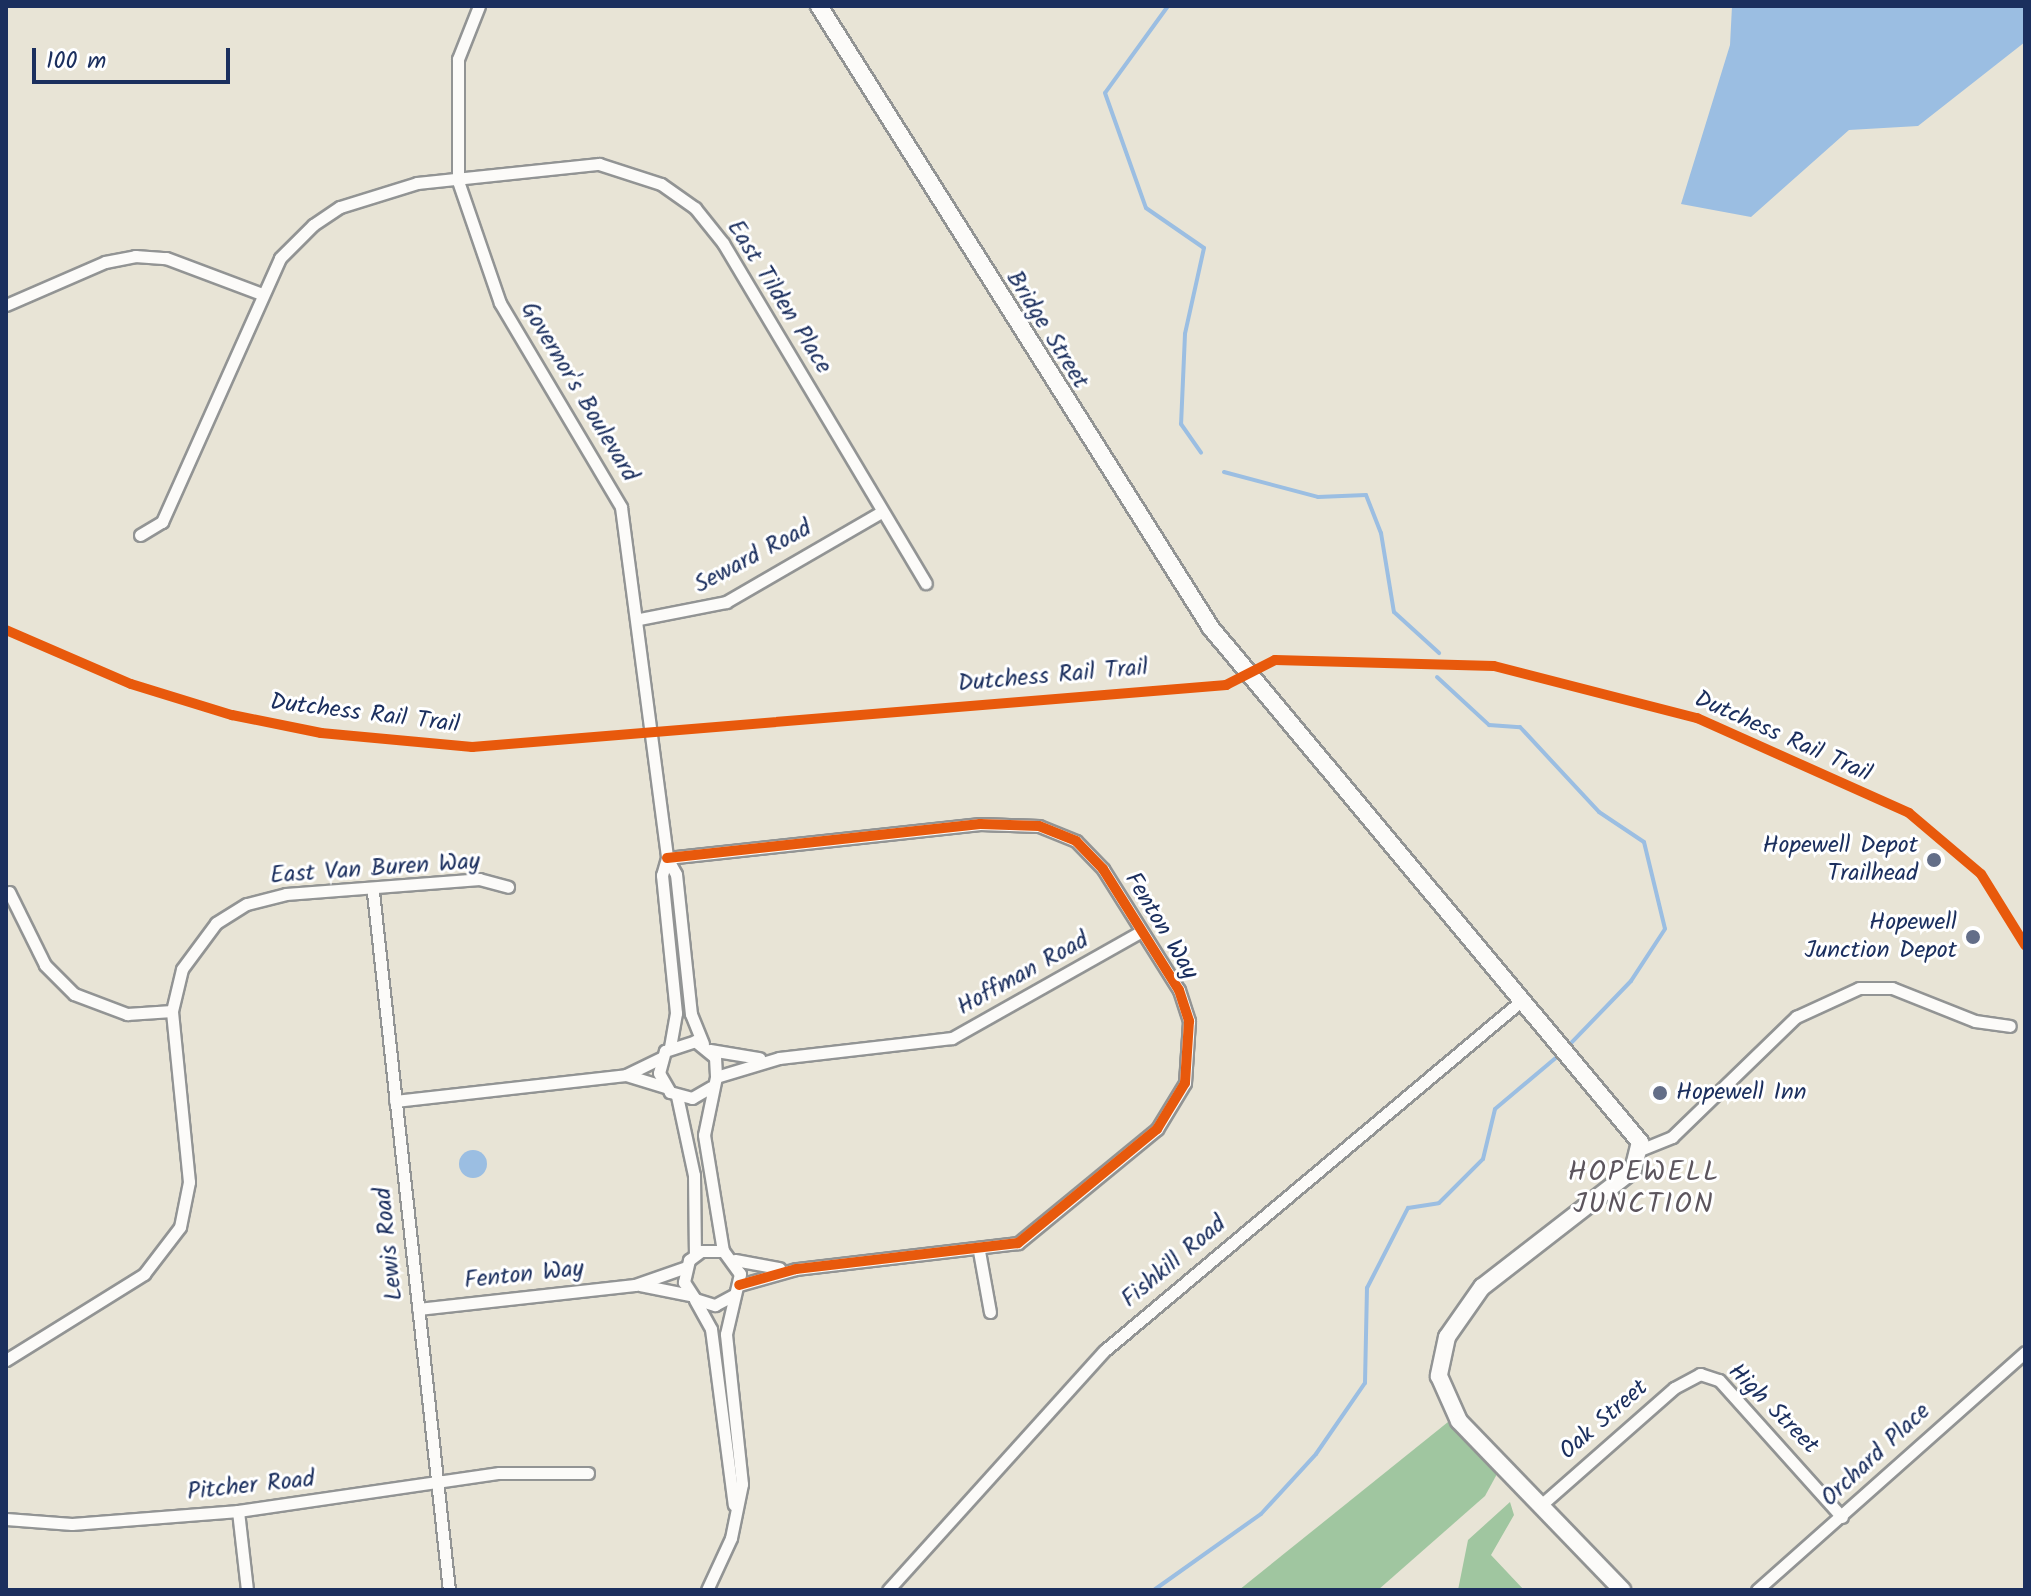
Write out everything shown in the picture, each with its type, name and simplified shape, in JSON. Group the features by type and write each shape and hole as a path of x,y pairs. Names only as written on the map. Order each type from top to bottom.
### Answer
{"main road":[{"name":"Bridge Street","path":"819,6 1024,341 1245,672 1634,1132 1640,1150"},
{"path":"1622,1590 1451,1412 1440,1355 1482,1287 1633,1170 1640,1150"}],"street":[{"name":"Governor's Boulevard","path":"479,6 458,59 458,181 500,303 621,507 639,619 667,858 676,874 691,1014 707,1047"},
{"name":"East Tilden Place","path":"140,535 162,522 280,258 340,207 417,183 599,164 661,184 695,208 926,583"},
{"path":"6,305 105,262 135,256 166,258 262,294"},
{"name":"Seward Road","path":"639,619 726,602 881,512"},
{"name":"Fenton Way","path":"667,858 980,824 1039,826 1076,841 1103,869 1179,990 1189,1021 1190,1054 1173,1106 1157,1129 1033,1232 979,1251 796,1269 737,1290"},
{"name":"Governor's Boulevard","path":"667,858 662,875 676,1013 670,1046"},
{"name":"East Van Buren Way","path":"6,1360 144,1274 180,1227 189,1182 172,1011 188,957 231,911 286,894 373,892 479,879 508,887"},
{"path":"9,892 45,965 74,994 127,1014 172,1011"},
{"name":"Lewis Road","path":"373,892 435,1486 449,1590"},
{"name":"Hoffman Road","path":"714,1082 779,1058 952,1038 1140,932"},
{"path":"1640,1150 1672,1137 1796,1017 1842,993 1892,988 1975,1021 2010,1026"},
{"name":"Fishkill Road","path":"888,1590 1104,1351 1521,1001"},
{"path":"395,1101 626,1075 661,1058 670,1046 707,1047 714,1082 704,1135 723,1251 735,1260 737,1290 726,1334 742,1484 735,1506 731,1538 707,1590"},
{"name":"Hoffman Road","path":"707,1047 779,1058"},
{"path":"661,1058 665,1087"},
{"path":"626,1075 665,1087 677,1096 694,1175 695,1255 686,1267 692,1297 711,1329 735,1506"},
{"path":"677,1096 714,1082"},
{"path":"695,1255 723,1251"},
{"path":"979,1251 990,1312"},
{"name":"Fenton Way","path":"735,1260 796,1269"},
{"name":"Fenton Way","path":"418,1309 635,1285 686,1267"},
{"name":"Fenton Way","path":"635,1285 692,1297"},
{"path":"692,1297 715,1305 737,1290"},
{"name":"Orchard Place","path":"1757,1590 2025,1352"},
{"name":"Oak Street","path":"1541,1505 1674,1388 1700,1374"},
{"name":"High Street","path":"1700,1374 1719,1380 1842,1517"},
{"name":"Pitcher Road","path":"6,1519 72,1524 238,1511 435,1486 499,1473 588,1473"},
{"path":"238,1511 247,1590"}],"green space":[{"path":"1448,1422 1497,1474 1485,1496 1378,1590 1239,1590"},
{"path":"1510,1502 1514,1515 1491,1555 1524,1590 1458,1590 1468,1540"}],"water":[{"path":"1732,6 2025,6 2025,42 1918,126 1849,130 1751,217 1681,204 1730,45"},
{"path":"473,1150 483,1154 487,1164 483,1174 473,1178 463,1174 459,1164 463,1154"}],"waterway":[{"path":"1168,6 1105,93 1146,208 1204,248 1185,334 1181,424 1201,453"},
{"path":"1224,472 1318,497 1366,495 1381,533 1394,612 1439,653"},
{"path":"1437,677 1489,725 1520,727 1599,812 1644,842 1665,929 1631,981 1572,1042"},
{"path":"1154,1590 1261,1514 1316,1454 1365,1383 1367,1288 1408,1208 1439,1203 1483,1159 1495,1109 1558,1056"}],"cycle path":[{"name":"Dutchess Rail Trail","path":"6,630 131,684 232,715 321,733 472,747 1226,685 1275,660 1494,666 1697,718 1909,813 1981,874 2025,945"},
{"path":"667,858 980,824 1039,826 1076,841 1103,869 1179,990 1189,1021 1185,1083 1157,1129 1018,1243 796,1269 739,1285"}],"place":[{"name":"Hopewell Depot Trailhead","path":"1934,860"},
{"name":"Hopewell Junction Depot","path":"1973,937"},
{"name":"Hopewell Inn","path":"1660,1093"}],"district":[{"name":"HOPEWELL JUNCTION","path":"1644,1189"}]}
